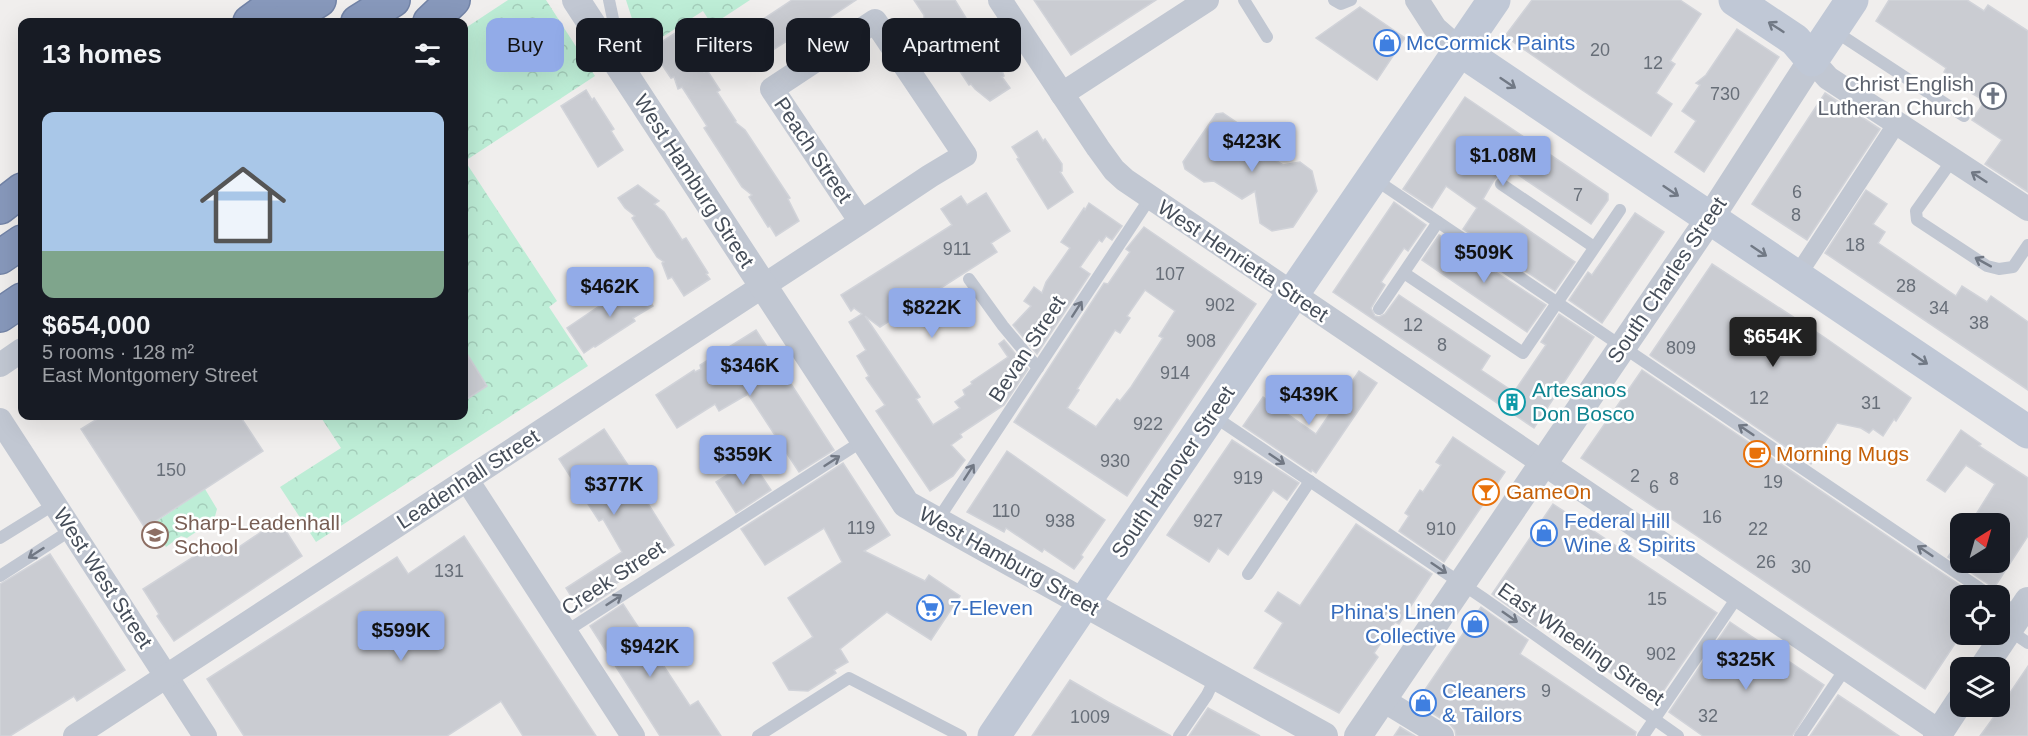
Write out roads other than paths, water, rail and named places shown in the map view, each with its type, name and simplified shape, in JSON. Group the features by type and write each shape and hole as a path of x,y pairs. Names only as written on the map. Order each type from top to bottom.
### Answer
{"highway":[{"path":"255,18 280,0"},
{"path":"290,18 319,0"},
{"path":"364,18 393,0"},
{"path":"434,18 453,0"},
{"path":"0,207 18,194"},
{"path":"0,257 18,245"},
{"path":"0,315 18,303"}],"main road":[{"name":"South Hanover Street","path":"994,736 1494,0"},
{"path":"1735,0 1795,40 1812,60"},
{"name":"South Charles Street","path":"1812,60 1852,0"},
{"path":"1460,50 2028,432"}],"street":[{"name":"West Hamburg Street","path":"576,0 906,504 1324,736"},
{"name":"West Henrietta Street","path":"1000,0 1114,170 1125,180 1938,734"},
{"path":"1062,94 1207,0"},
{"path":"1417,0 1436,28 1460,50"},
{"name":"Peach Street","path":"875,21 965,155 861,222 772,88 875,21"},
{"path":"1812,60 1828,78 2028,209"},
{"name":"South Charles Street","path":"1358,736 1710,218 1812,60"},
{"path":"1797,276 1897,123"},
{"name":"Leadenhall Street","path":"75,736 861,222"},
{"path":"0,365 18,353"},
{"name":"West West Street","path":"0,420 205,736"},
{"path":"467,480 633,736"},
{"path":"1990,657 2017,618"},
{"path":"1383,700 1442,736"},
{"path":"1938,734 1950,716"}],"lane":[{"path":"609,0 626,77"},
{"path":"1244,0 1267,37"},
{"path":"1334,0 1341,4 1351,0"},
{"path":"1832,29 1964,116"},
{"path":"1953,159 1916,211 1917,220 1988,266 1999,269 2013,267 2028,245"},
{"path":"1372,178 1975,585"},
{"path":"1501,184 1594,247"},
{"name":"Bevan Street","path":"937,521 1150,198"},
{"path":"1404,273 1523,353 1620,210"},
{"path":"1380,309 1438,222"},
{"path":"969,279 1002,326 1038,368"},
{"name":"East Wheeling Street","path":"1211,414 1462,584 1678,736"},
{"name":"Creek Street","path":"565,632 864,440"},
{"path":"1248,574 1310,481"},
{"path":"0,538 55,504"},
{"path":"0,576 71,530"},
{"path":"1643,736 1738,596"},
{"path":"1800,736 1845,669"},
{"path":"1179,736 1208,695 1216,676"},
{"path":"758,736 849,678 961,736"}],"place":[{"name":"McCormick Paints","path":"1387,43"},
{"name":"Christ English Lutheran Church","path":"1993,96"},
{"name":"Artesanos Don Bosco","path":"1512,402"},
{"name":"Morning Mugs","path":"1757,454"},
{"name":"GameOn","path":"1486,492"},
{"name":"Federal Hill Wine & Spirits","path":"1544,533"},
{"name":"Sharp-Leadenhall School","path":"155,535"},
{"name":"7-Eleven","path":"930,608"},
{"name":"Phina's Linen Collective","path":"1475,624"},
{"name":"Cleaners & Tailors","path":"1423,703"}]}
